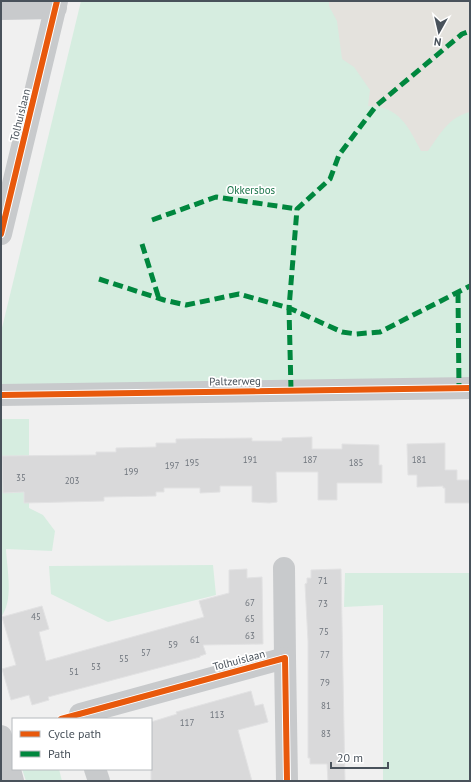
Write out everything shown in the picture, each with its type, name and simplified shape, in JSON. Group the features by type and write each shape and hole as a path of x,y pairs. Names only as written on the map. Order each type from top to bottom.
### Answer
{"street":[{"path":"1,9 57,4"},
{"name":"Tolhuislaan","path":"1,234 57,4"},
{"name":"Paltzerweg","path":"1,395 470,388"},
{"path":"284,568 287,781"},
{"name":"Tolhuislaan","path":"81,718 80,714 285,658"},
{"path":"1,736 13,781"},
{"path":"95,770 99,781"}],"green space":[{"name":"Okkersbos","path":"81,1 470,1 470,385 1,388 1,332"},
{"path":"1,419 29,419 29,508 43,515 55,531 52,551 6,549 9,594 5,610 1,617"},
{"path":"213,565 216,595 108,622 51,594 49,566"},
{"path":"345,573 470,573 470,781 383,781 383,605 344,607"},
{"path":"22,770 59,770 62,781 26,781"}],"sand":[{"path":"329,1 470,1 470,112 463,114 451,122 428,151 421,151 412,133 395,114 379,107 368,106 370,90 354,67 342,59 337,21 329,6"}],"building":[{"path":"312,437 312,449 342,449 342,444 379,445 379,465 382,465 382,483 337,483 337,500 318,500 318,472 276,472 277,502 269,503 252,502 252,486 220,486 220,492 200,493 200,488 164,488 164,492 156,492 156,496 104,497 104,501 24,503 24,492 3,493 2,456 96,455 96,452 116,452 116,448 156,447 156,443 176,443 176,439 252,438 252,441 282,441 282,438"},
{"path":"445,443 445,470 457,470 457,480 470,480 470,503 445,503 445,488 443,488 443,486 417,487 417,475 408,475 407,444"},
{"path":"247,569 247,578 262,577 263,644 203,645 206,654 200,657 48,697 49,700 32,705 29,695 11,700 2,669 16,665 2,617 42,606 49,629 39,632 46,661 204,617 199,601 229,593 229,570"},
{"path":"341,569 345,781 328,781 327,764 310,764 310,758 308,758 308,641 305,584 307,583 307,578 311,578 311,570"},
{"path":"251,691 255,706 263,704 268,722 238,730 252,781 151,781 152,722 177,714 176,712"}],"marked path":[{"path":"291,390 289,308 297,209 330,179 339,155 376,106 462,34 470,31"},
{"path":"152,220 216,197 297,209"},
{"path":"142,244 159,299"},
{"path":"99,279 164,300 186,305 239,294 289,308 342,332 356,334 380,332 470,286"},
{"path":"458,293 459,388"}],"cycle path":[{"path":"1,234 57,1"},
{"path":"1,395 470,388"},
{"path":"65,718 285,658 287,781"}]}
